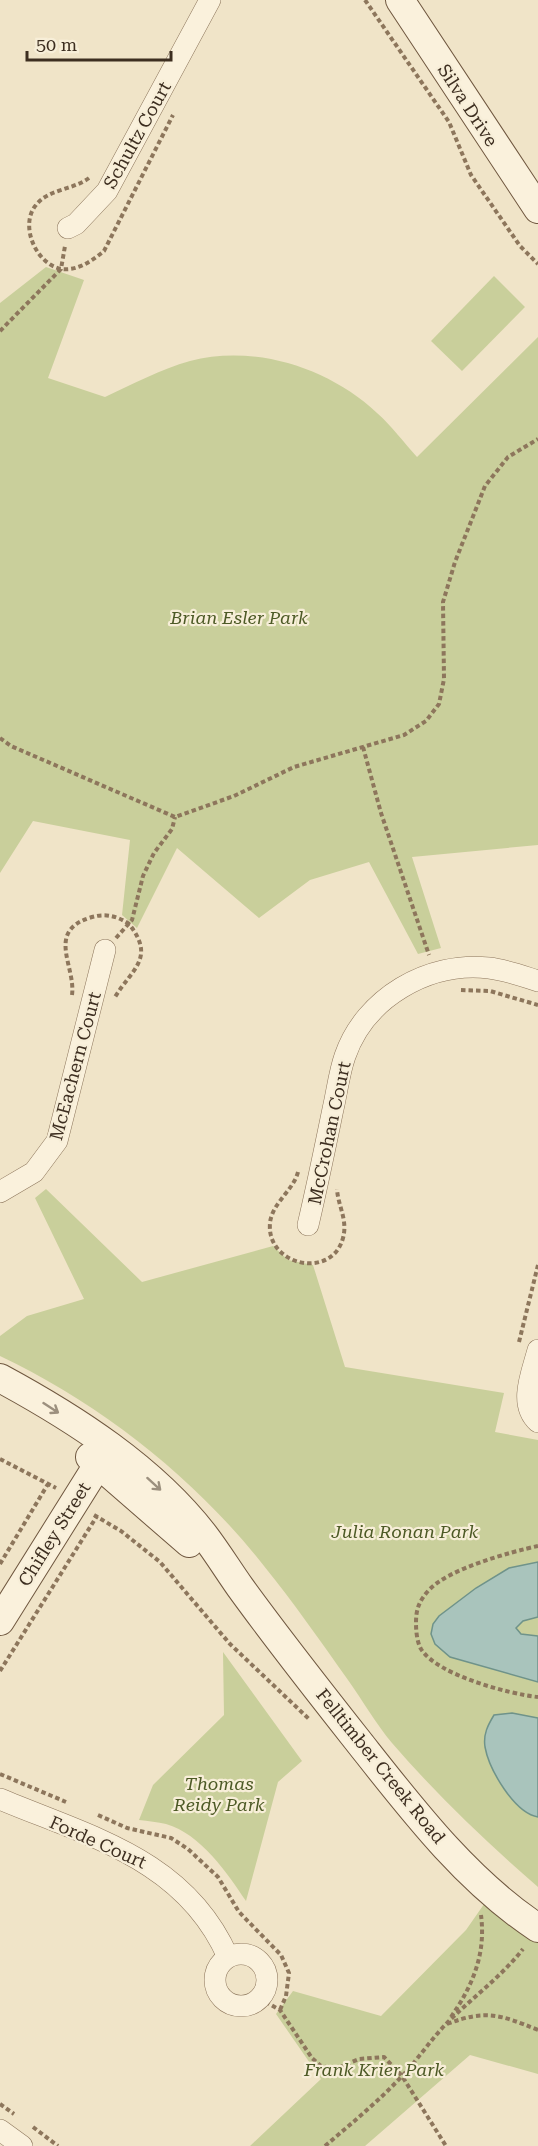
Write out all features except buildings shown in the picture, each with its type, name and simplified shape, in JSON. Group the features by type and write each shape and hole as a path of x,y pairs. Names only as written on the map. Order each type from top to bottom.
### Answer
{"main road":[{"name":"Silva Drive","path":"400,0 538,209"},
{"name":"Felltimber Creek Road","path":"0,1378 39,1400 103,1455"},
{"name":"Felltimber Creek Road","path":"0,1400 103,1455 173,1501 204,1535 240,1587 413,1811 531,1939"},
{"name":"Chifley Street","path":"0,1621 86,1509 103,1455"}],"street":[{"name":"Schultz Court","path":"68,228 76,224 107,191 210,0"},
{"name":"McEachern Court","path":"0,1192 34,1172 57,1141 105,950"},
{"name":"McCrohan Court","path":"308,1225 344,1057 369,1014 386,998 409,983 428,962 461,969 489,968 538,981"},
{"path":"528,1348 528,1410 538,1422"},
{"name":"Forde Court","path":"0,1800 118,1848 152,1866 193,1901 213,1928 228,1957"},
{"path":"244,1954 260,1962 264,1969 266,1982 260,1998 240,2006 228,2003 221,1997 214,1978 219,1966 228,1957 244,1954"},
{"path":"0,2130 22,2146"}],"path":[{"path":"365,0 449,122 471,175 520,246 538,264"},
{"path":"0,331 61,269 68,228"},
{"path":"0,738 10,746 175,817 234,796 294,767 404,735 426,722 439,704 444,679 443,602 455,562 485,486 508,457 538,439"},
{"path":"363,747 381,813 428,962 440,952"},
{"path":"105,950 132,920 143,876 154,853 172,829 175,817"},
{"path":"452,992 490,990 538,1005"},
{"path":"298,1171 292,1186 272,1211 270,1227 272,1240 278,1251 293,1261 316,1263 329,1258 340,1247 345,1222 337,1192 338,1184"},
{"path":"528,1348 538,1265"},
{"path":"0,1459 48,1484 160,1562 230,1644 316,1726"},
{"path":"0,1564 48,1484"},
{"path":"0,1671 86,1509"},
{"path":"538,1546 491,1557 458,1573 430,1588 416,1608 416,1631 421,1650 438,1665 473,1681 538,1697"},
{"path":"325,2146 366,2112 402,2076 445,2025 469,1991 477,1970 481,1943 480,1907 488,1914"},
{"path":"445,2025 479,1992 505,1972 531,1939"},
{"path":"260,1998 280,2010 312,2058 321,2066 336,2068 359,2059 384,2057 402,2076 446,2146"},
{"path":"445,2025 482,2013 513,2020 538,2030"}],"green space":[{"name":"Brian Esler Park","path":"46,267 84,280 48,378 105,397 158,372 190,361 240,356 265,358 314,372 337,383 358,397 382,418 417,457 538,337 538,845 412,857 441,948 418,954 369,862 310,880 259,918 177,848 137,928 122,915 130,840 33,821 0,873 0,303"},
{"path":"494,276 525,307 462,371 431,341"},
{"name":"Julia Ronan Park","path":"46,1189 142,1282 273,1246 288,1260 313,1265 345,1367 504,1393 495,1432 538,1440 538,1887 462,1818 392,1743 286,1594 237,1534 208,1503 144,1446 110,1420 38,1375 0,1356 0,1336 27,1316 84,1299 35,1198"},
{"name":"Thomas Reidy Park","path":"223,1652 302,1761 278,1782 246,1901 212,1856 191,1836 166,1824 139,1820 153,1785 224,1715"},
{"name":"Frank Krier Park","path":"489,1897 538,1931 538,2074 470,2055 365,2146 250,2146 321,2079 276,2014 293,1991 381,2016 466,1930"}],"water":[{"path":"538,1562 538,1617 523,1621 516,1628 521,1634 538,1636 538,1682 450,1657 435,1644 431,1634 433,1624 439,1616 476,1588 509,1568"},
{"path":"512,1713 538,1718 538,1817 529,1814 512,1799 497,1778 487,1756 485,1734 494,1715"}]}
